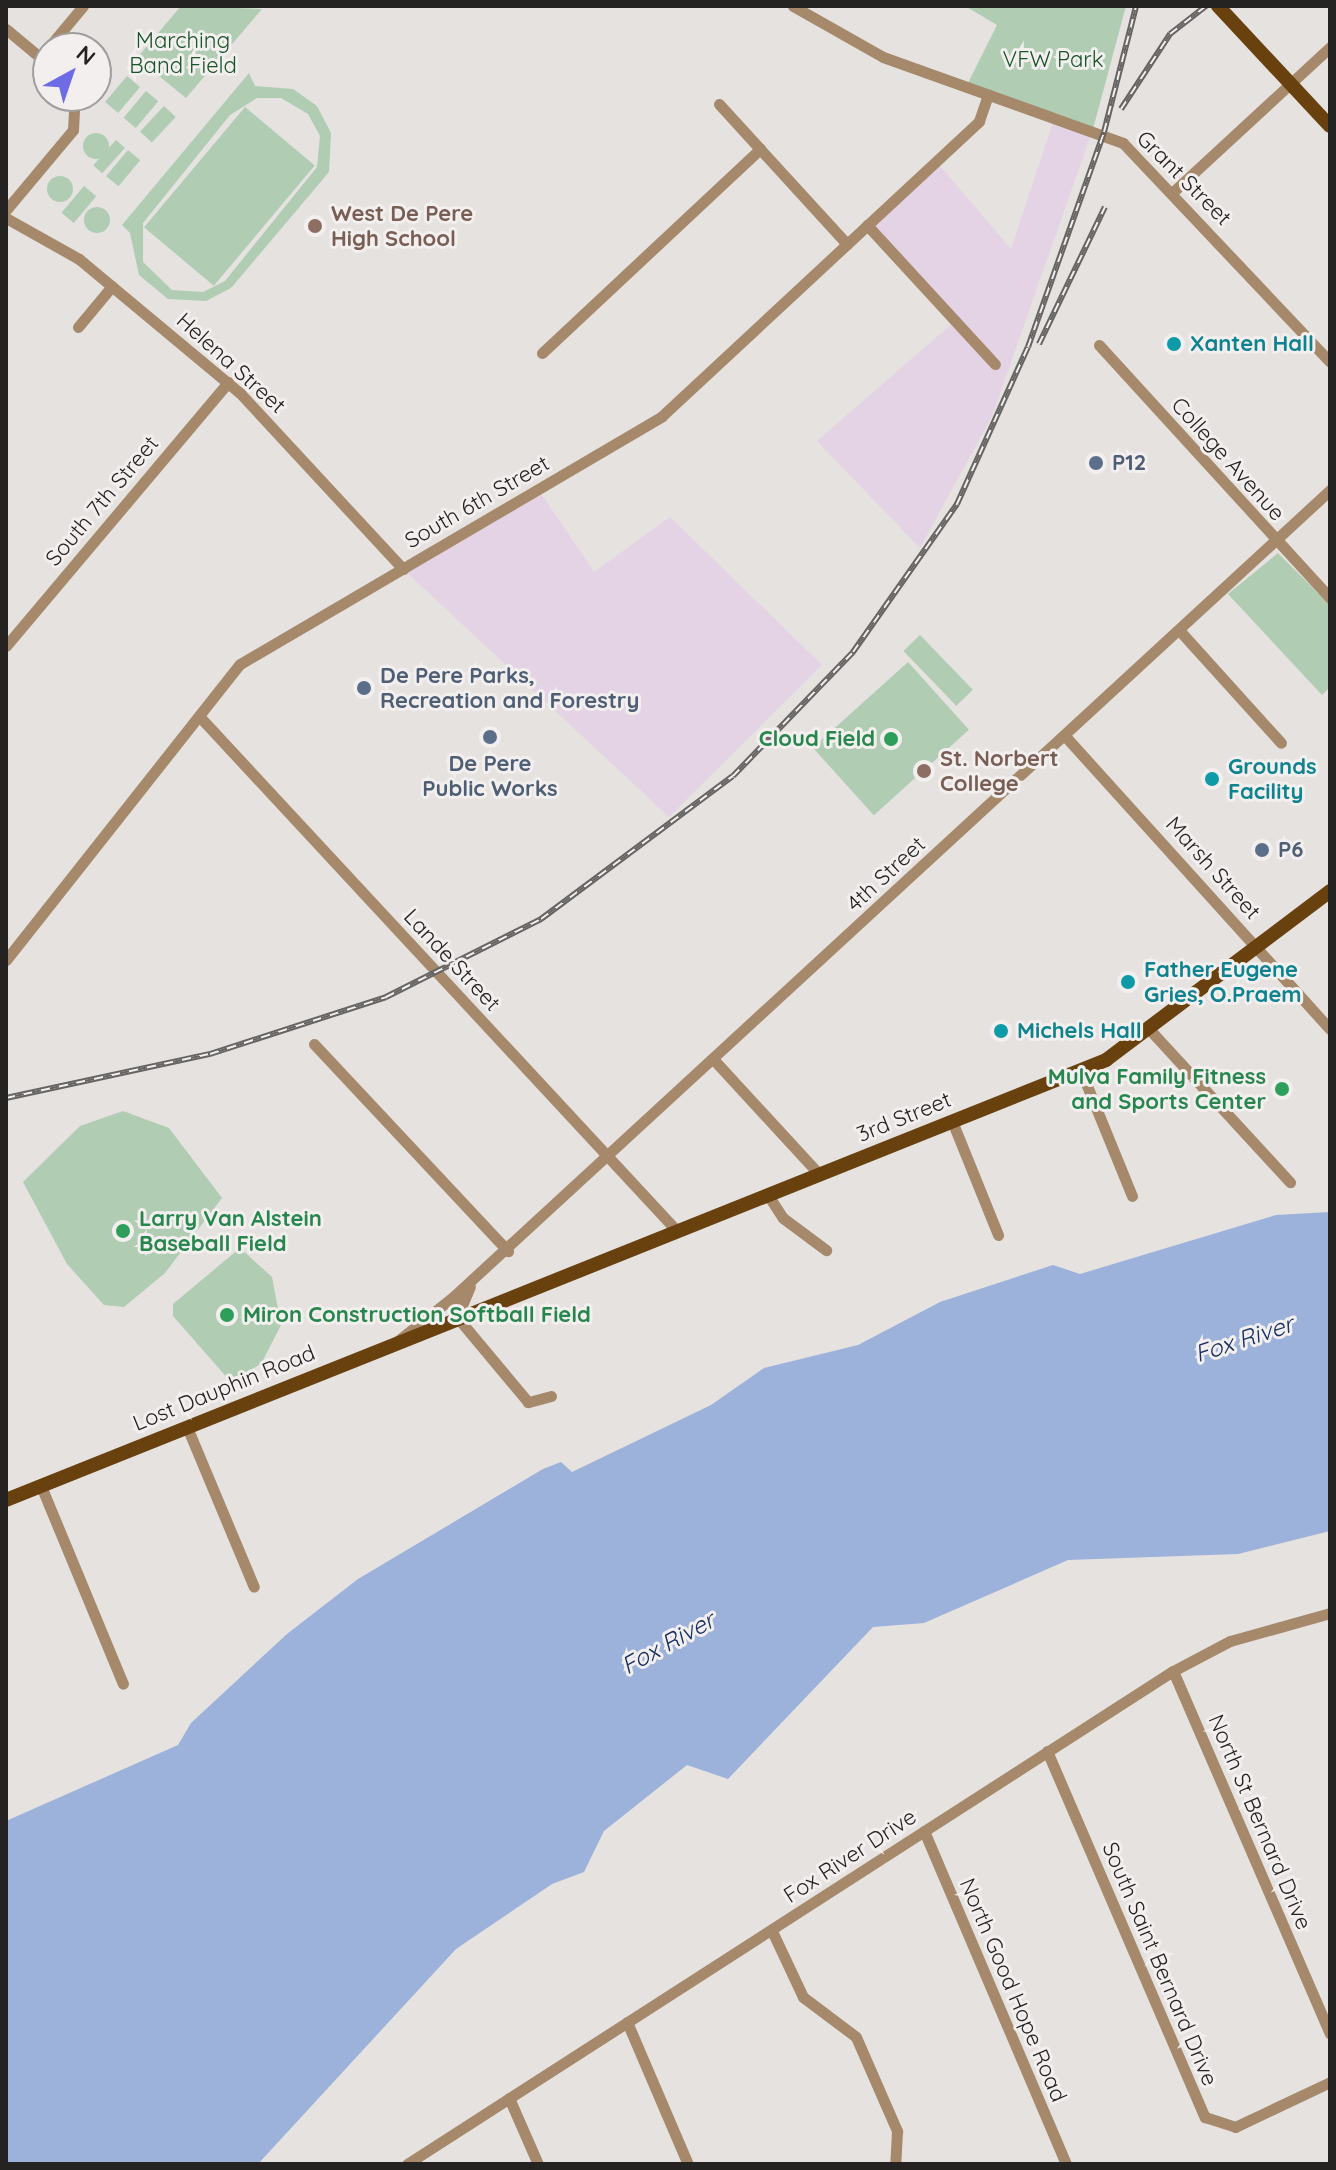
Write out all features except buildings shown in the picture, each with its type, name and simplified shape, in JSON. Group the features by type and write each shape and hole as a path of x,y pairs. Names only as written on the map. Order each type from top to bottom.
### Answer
{"main road":[{"path":"1218,6 1330,126"},
{"name":"3rd Street","path":"457,1317 1081,1071 1150,1030 1330,891"},
{"name":"Lost Dauphin Road","path":"6,1500 457,1317"}],"street":[{"path":"63,32 83,6"},
{"name":"Grant Street","path":"793,6 883,57 1104,132 1174,191 1330,362"},
{"path":"6,29 32,46"},
{"path":"1174,191 1330,47"},
{"name":"South 6th Street","path":"6,960 240,664 662,416 979,121 988,95"},
{"path":"719,104 847,244"},
{"path":"6,210 73,130 74,112"},
{"path":"542,353 760,149"},
{"name":"Helena Street","path":"6,218 62,247 228,382 403,569"},
{"path":"867,225 995,364"},
{"path":"78,327 112,286"},
{"name":"College Avenue","path":"1099,345 1330,598"},
{"name":"South 7th Street","path":"6,646 228,382"},
{"name":"4th Street","path":"395,1343 470,1287 1330,490"},
{"path":"1179,630 1281,743"},
{"name":"Lande Street","path":"199,716 676,1230"},
{"name":"Marsh Street","path":"1065,736 1330,1029"},
{"path":"1150,1030 1290,1182"},
{"path":"314,1044 508,1251"},
{"path":"714,1060 819,1174"},
{"path":"1081,1071 1132,1196"},
{"path":"952,1121 998,1235"},
{"path":"768,1195 779,1214 826,1250"},
{"name":"4th Street","path":"457,1317 470,1287"},
{"path":"453,1297 457,1317 528,1402 551,1396"},
{"path":"187,1427 254,1587"},
{"path":"41,1486 123,1684"},
{"name":"Fox River Drive","path":"407,2164 1173,1671 1230,1641 1330,1613"},
{"name":"North St Bernard Drive","path":"1173,1671 1330,2034"},
{"name":"South Saint Bernard Drive","path":"1047,1751 1202,2113 1228,2128 1281,2110 1330,2082"},
{"name":"North Good Hope Road","path":"924,1831 1066,2164"},
{"path":"772,1931 803,1997 856,2037 897,2131 895,2164"},
{"path":"627,2022 688,2164"},
{"path":"509,2098 538,2164"}],"shaded area":[{"path":"1055,116 1093,129 992,416 920,548 817,441 955,321 867,225 936,161 1011,249"},
{"path":"538,489 594,572 670,517 822,665 669,817 403,569"}],"green space":[{"name":"Marching Band Field","path":"181,6 262,9 186,98 137,58"},
{"name":"VFW Park","path":"965,6 1126,6 1093,129 966,87 997,25"},
{"path":"249,73 255,86 293,89 317,106 331,133 329,172 231,288 206,301 168,299 139,275 130,233 122,225","holes":["257,98 281,98 308,114 320,136 317,167 225,281 203,292 172,290 143,262 143,223 230,115"]},
{"path":"127,76 140,87 118,113 112,108 112,94"},
{"path":"146,91 158,101 136,128 124,118"},
{"path":"164,106 176,117 152,143 140,132"},
{"path":"245,107 315,165 214,286 144,227"},
{"path":"96,133 105,137 109,146 105,155 96,159 87,155 83,146 87,137"},
{"path":"116,140 125,148 102,173 93,165"},
{"path":"128,150 140,160 118,186 106,176"},
{"path":"60,176 69,180 73,189 69,198 60,202 51,198 47,189 51,180"},
{"path":"84,186 96,196 74,223 62,213"},
{"path":"97,207 106,211 110,220 106,229 97,233 88,229 84,220 88,211"},
{"path":"1278,553 1330,605 1330,687 1322,695 1228,594"},
{"path":"920,635 973,690 956,706 903,651"},
{"name":"Cloud Field","path":"908,662 969,730 874,815 813,748"},
{"name":"Larry Van Alstein Baseball Field","path":"123,1111 169,1128 222,1198 165,1273 124,1307 104,1305 67,1264 23,1182 80,1126"},
{"name":"Miron Construction Softball Field","path":"240,1248 272,1277 281,1325 261,1364 230,1381 173,1316 173,1304"}],"water":[{"name":"Fox River","path":"1330,1212 1330,1531 1238,1554 1068,1560 924,1623 873,1627 728,1779 687,1765 604,1831 584,1872 552,1884 456,1949 258,2164 6,2164 6,1821 178,1745 191,1723 287,1634 358,1579 543,1469 561,1462 572,1472 711,1405 764,1368 858,1345 940,1302 1053,1265 1080,1274 1276,1215"}],"railway":[{"path":"6,1098 210,1054 386,997 541,919 733,776 853,652 957,504 1028,347 1104,132 1136,6"},
{"path":"1121,109 1170,34 1206,6"},
{"path":"1039,344 1105,207"}],"place":[{"name":"West De Pere High School","path":"315,226"},
{"name":"Xanten Hall","path":"1174,344"},
{"name":"P12","path":"1096,463"},
{"name":"De Pere Parks, Recreation and Forestry","path":"364,688"},
{"name":"De Pere Public Works","path":"490,737"},
{"name":"Cloud Field","path":"891,739"},
{"name":"St. Norbert College","path":"924,771"},
{"name":"Grounds Facility","path":"1212,779"},
{"name":"P6","path":"1262,850"},
{"name":"Father Eugene Gries, O.Praem","path":"1128,982"},
{"name":"Michels Hall","path":"1001,1031"},
{"name":"Mulva Family Fitness and Sports Center","path":"1282,1089"},
{"name":"Larry Van Alstein Baseball Field","path":"123,1231"},
{"name":"Miron Construction Softball Field","path":"227,1315"}]}
